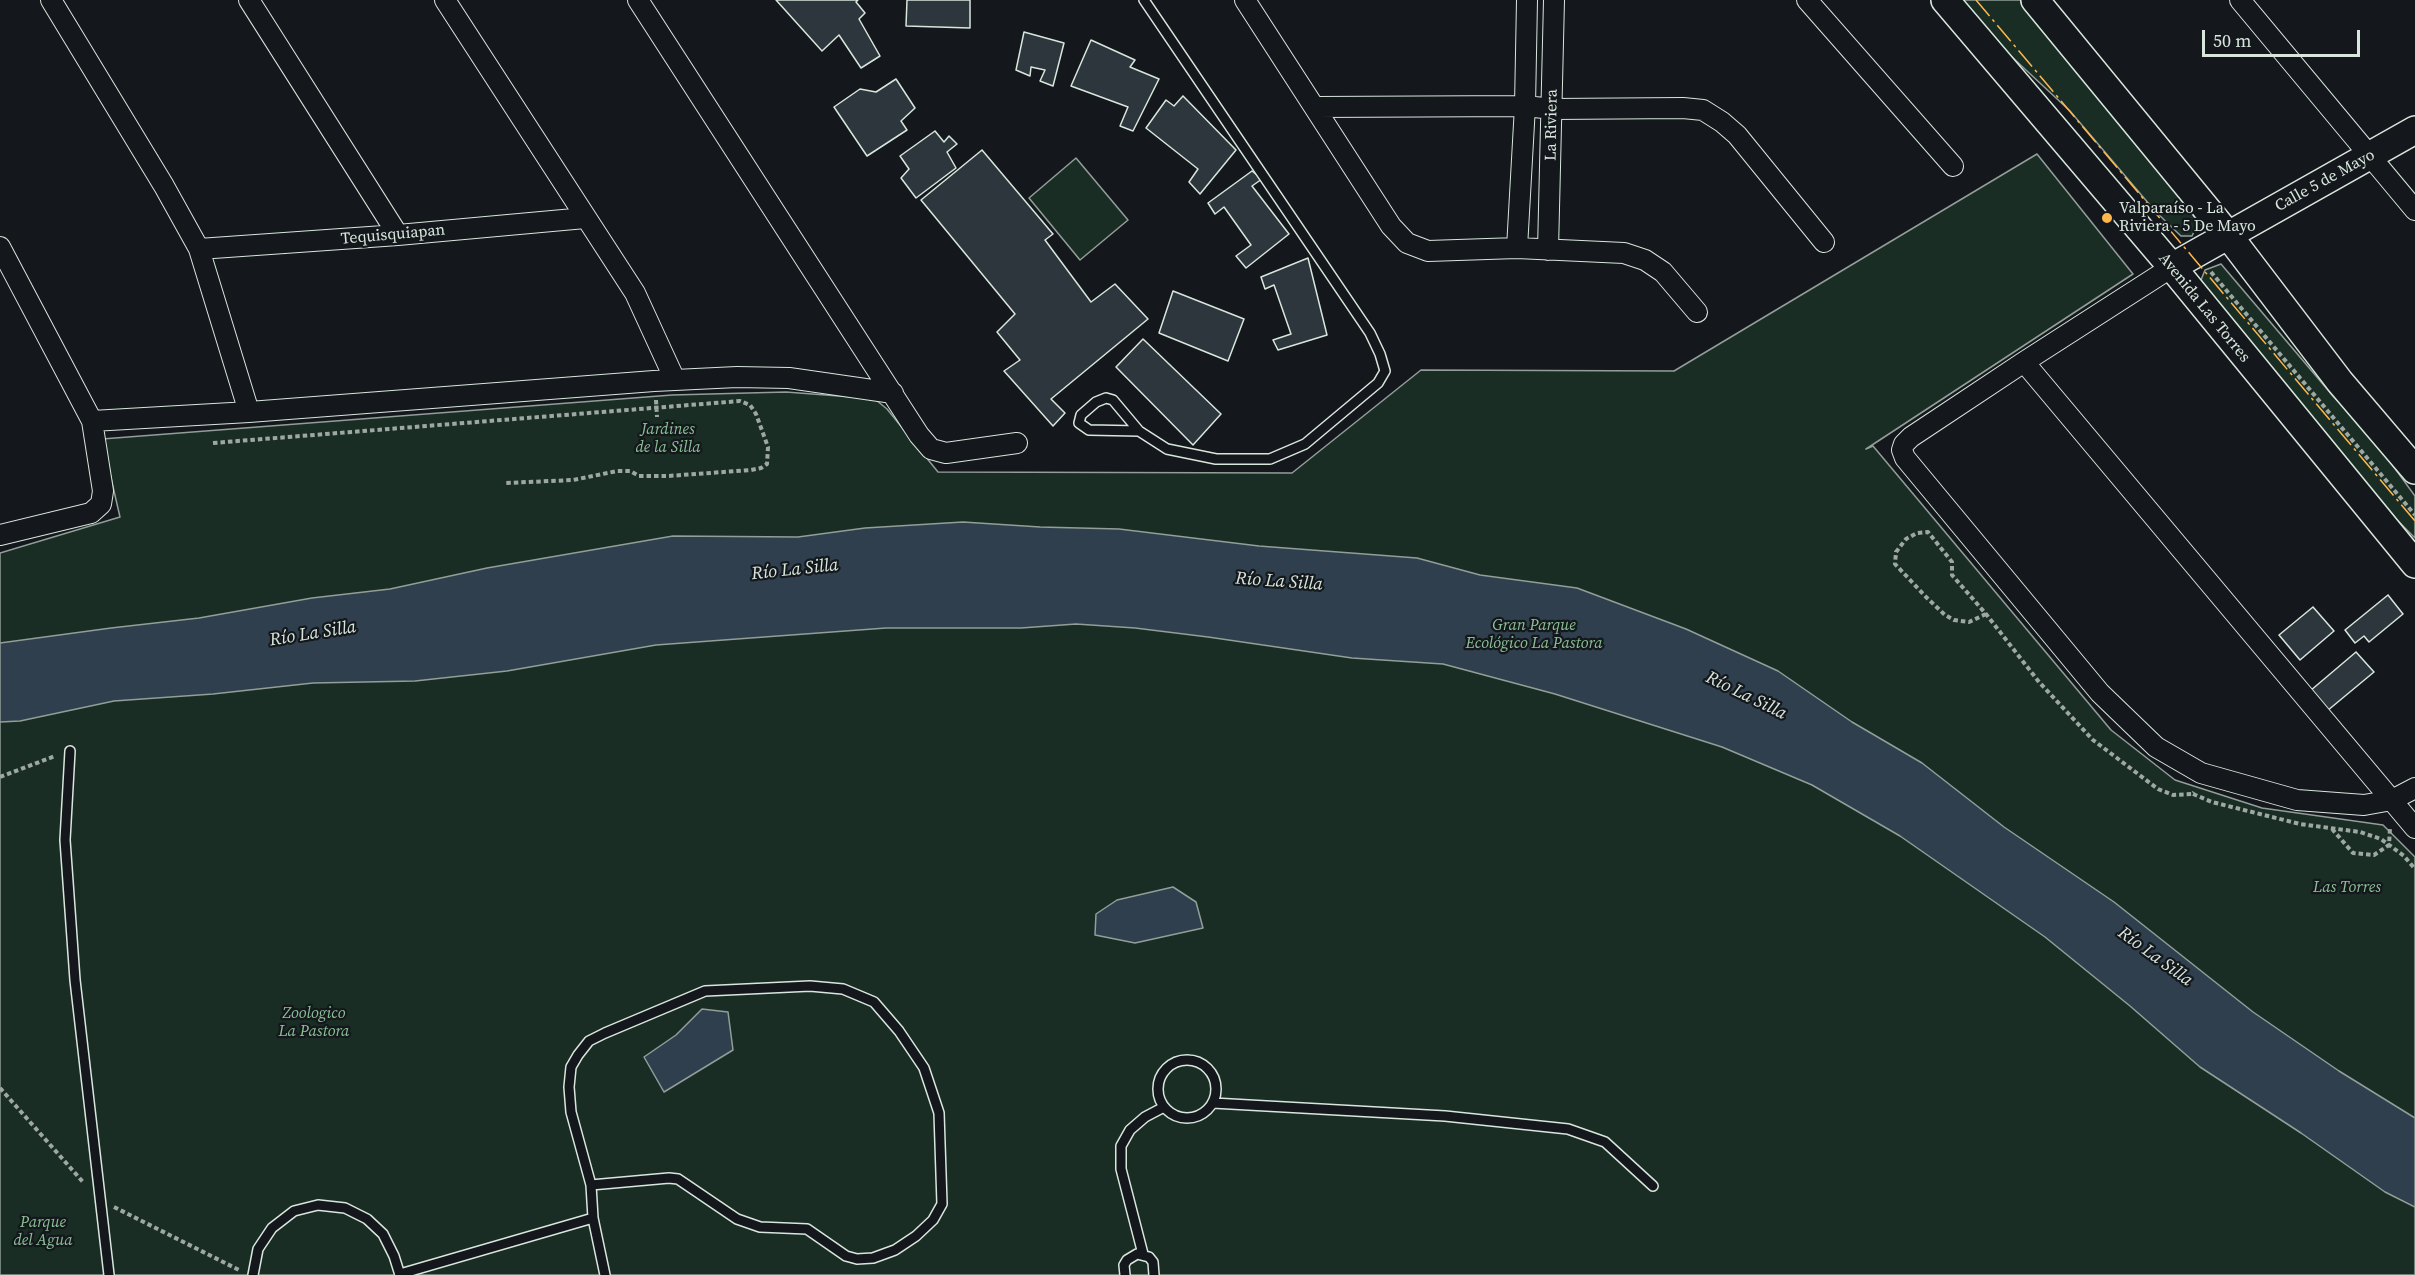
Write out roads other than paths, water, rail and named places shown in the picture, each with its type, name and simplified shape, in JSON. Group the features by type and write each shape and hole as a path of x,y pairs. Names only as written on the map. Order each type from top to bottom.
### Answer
{"main road":[{"name":"Avenida Las Torres","path":"1945,0 2172,267 2413,561"},
{"path":"2035,0 2228,235 2340,382 2415,470"},
{"name":"Calle 5 de Mayo","path":"2172,267 2415,130"}],"street":[{"path":"51,0 200,249 249,412"},
{"path":"249,0 398,235"},
{"path":"445,0 635,293 675,380"},
{"path":"638,0 919,435 931,449 946,453 1017,443"},
{"path":"1245,0 1391,225 1407,243 1428,251 1517,248 1624,253 1645,260 1663,272 1697,312"},
{"name":"La Riviera","path":"1517,248 1525,106 1527,0"},
{"name":"La Riviera","path":"1548,250 1554,0"},
{"path":"1806,0 1953,166"},
{"path":"2240,0 2415,210"},
{"path":"1316,107 1525,106 1703,110 1737,135 1824,242"},
{"name":"Tequisquiapan","path":"200,249 398,235 585,218"},
{"path":"0,247 92,421 103,491 101,504 91,513 0,535"},
{"path":"2172,267 1911,437 1902,450 1905,458 2100,693 2156,747 2201,773 2297,800 2364,805 2392,800 2415,788"},
{"path":"2024,362 2415,828"},
{"path":"92,421 737,377 789,378 893,393"}],"lane":[{"path":"1139,431 1089,430 1079,423 1082,415 1096,402 1106,398 1113,400 1139,431 1167,449 1216,459 1270,459 1305,444 1378,382 1384,371 1380,354 1370,333 1144,0"},
{"path":"70,751 65,840 75,980 109,1275"},
{"path":"591,1185 678,1179 737,1219 760,1227 807,1229 846,1256 873,1258 895,1250 916,1236 933,1220 942,1204 939,1113 924,1068 899,1030 874,1002 843,989 810,986 705,991 605,1033 589,1041 578,1055 571,1067 569,1087 572,1112 591,1185 593,1218 605,1275"},
{"path":"1190,1059 1201,1062 1210,1070 1216,1080 1217,1092 1206,1112 1196,1117 1184,1118 1173,1115 1164,1107 1157,1085 1168,1065 1179,1060 1190,1059"},
{"path":"1213,1103 1445,1116 1568,1129 1605,1142 1653,1186"},
{"path":"1155,1275 1153,1262 1143,1254 1120,1169 1121,1146 1130,1130 1145,1117 1164,1107"},
{"path":"253,1275 258,1249 272,1228 294,1211 318,1205 345,1208 367,1219 382,1234 394,1256 400,1274 593,1218"},
{"path":"1125,1275 1124,1265 1127,1260 1131,1256 1143,1254"}],"water":[{"name":"Río La Silla","path":"963,522 1119,529 1259,546 1417,558 1480,575 1577,588 1686,629 1778,671 1852,722 1922,763 2004,827 2114,902 2253,1012 2339,1071 2415,1118 2415,1207 2385,1192 2301,1133 2200,1067 2045,937 1900,836 1812,785 1722,747 1555,694 1443,664 1352,658 1135,628 1076,624 1021,628 886,628 656,645 507,671 415,681 313,683 213,694 114,701 20,721 0,722 0,643 199,618 312,598 390,589 487,568 673,536 798,537 865,528"},
{"path":"1173,887 1196,902 1203,928 1135,943 1095,935 1096,914 1117,900"},
{"path":"702,1009 728,1012 733,1050 664,1092 644,1057 676,1035"}],"place":[{"name":"Valparaíso - La Riviera - 5 De Mayo","path":"2107,218"}],"park label":[{"name":"Jardines de la Silla","path":"668,439"},
{"name":"Gran Parque Ecológico La Pastora","path":"1534,635"},
{"name":"Las Torres","path":"2347,888"},
{"name":"Zoologico La Pastora","path":"314,1023"},
{"name":"Parque del Agua","path":"43,1232"}]}
